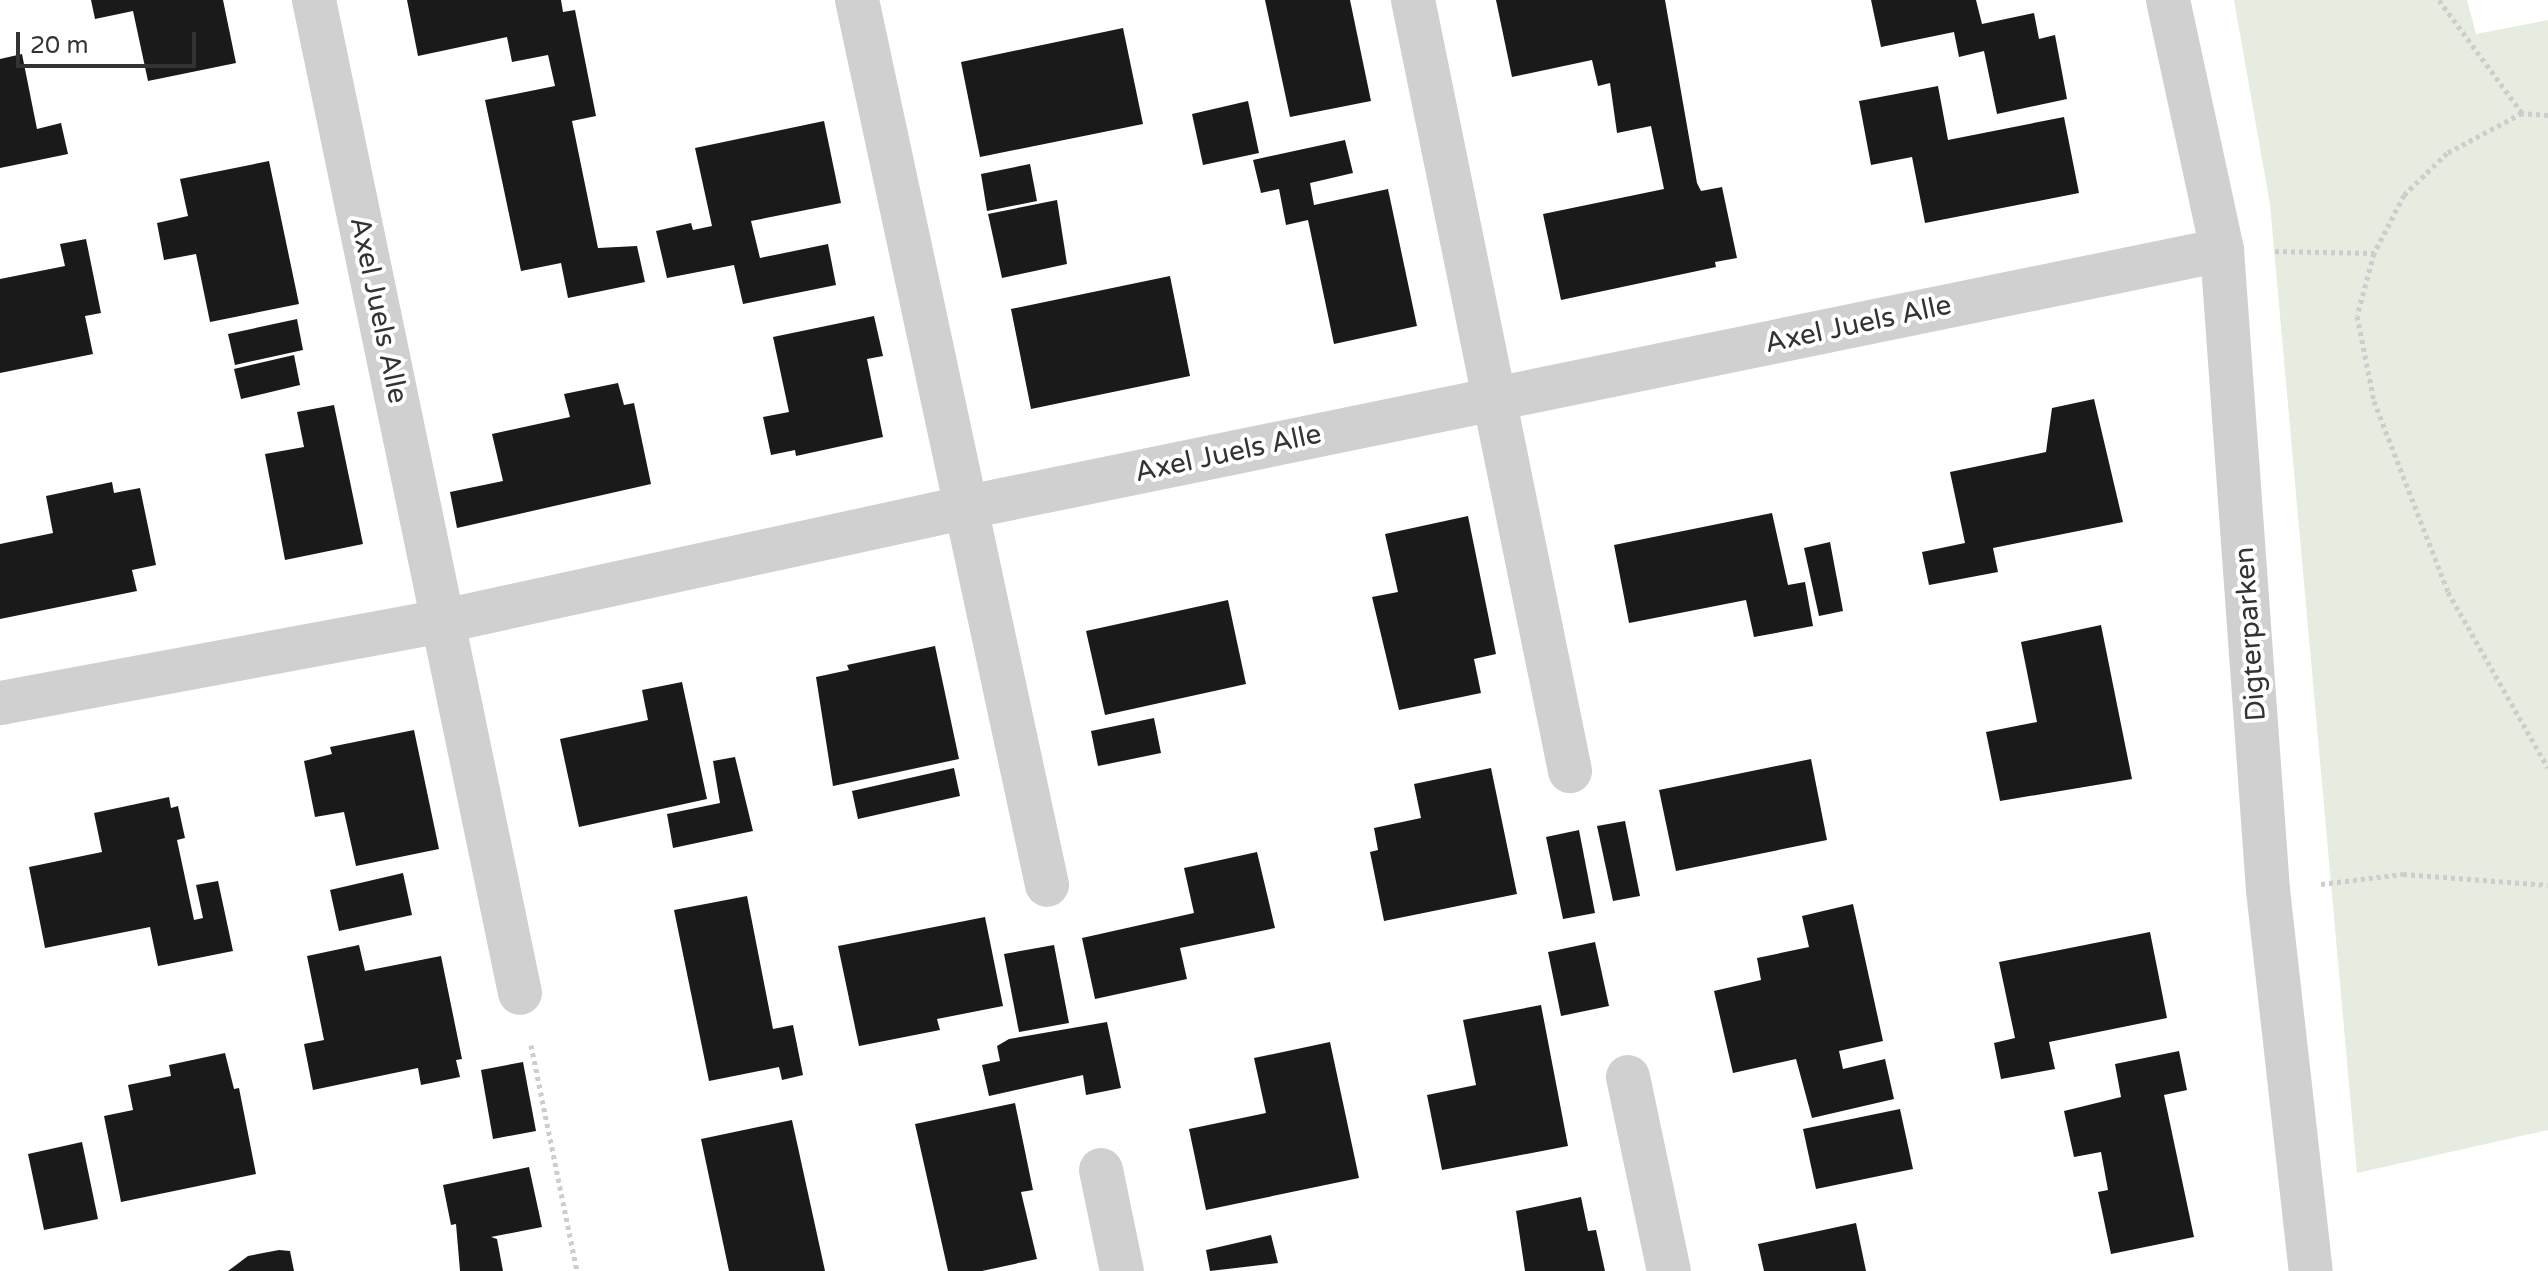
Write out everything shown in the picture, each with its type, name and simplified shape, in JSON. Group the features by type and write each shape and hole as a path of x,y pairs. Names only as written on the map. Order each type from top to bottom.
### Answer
{"street":[{"name":"Axel Juels Alle","path":"314,0 520,993"},
{"path":"857,0 963,508 1047,885"},
{"path":"1413,0 1570,771"},
{"name":"Digterparken","path":"2168,0 2222,250 2268,890 2311,1271"},
{"name":"Axel Juels Alle","path":"0,703 444,621 963,508 2222,250"},
{"path":"1628,1077 1669,1271"},
{"path":"1101,1170 1122,1271"}],"path":[{"path":"2439,0 2522,113"},
{"path":"2548,115 2522,113 2447,153 2404,195 2374,253 2357,316 2374,401 2448,592 2548,768"},
{"path":"2222,250 2374,253"},
{"path":"2268,890 2403,874 2548,885"},
{"path":"520,993 577,1271"}],"shaded area":[{"path":"2234,0 2467,0 2476,34 2548,20 2548,1130 2357,1173 2270,204"}],"building":[{"path":"91,0 223,0 236,63 148,81 133,11 95,19"},
{"path":"407,0 561,0 563,12 575,10 596,116 572,121 598,248 637,246 645,282 568,298 561,263 521,271 485,100 555,86 548,55 512,62 507,37 418,56"},
{"path":"1265,0 1350,0 1371,101 1290,117"},
{"path":"1496,0 1665,0 1697,183 1701,191 1722,187 1737,258 1715,262 1716,267 1561,300 1543,214 1664,189 1651,126 1617,133 1610,83 1598,86 1592,60 1512,77"},
{"path":"1871,0 1976,0 1982,24 2034,13 2039,39 2055,35 2067,99 1997,114 1984,51 1959,57 1954,32 1881,47"},
{"path":"1123,28 1143,124 980,157 961,62"},
{"path":"22,54 37,129 61,123 68,154 0,168 0,59"},
{"path":"1938,86 1948,140 2064,117 2079,193 1925,223 1912,157 1871,165 1859,101"},
{"path":"1248,101 1259,153 1203,165 1192,114"},
{"path":"824,121 841,203 751,221 760,258 828,244 836,285 743,304 734,265 667,278 656,231 691,223 693,230 712,226 695,148"},
{"path":"1345,140 1353,173 1310,183 1314,205 1388,189 1417,326 1334,344 1308,220 1286,225 1279,189 1261,193 1253,160"},
{"path":"269,161 299,304 210,322 196,254 164,260 157,223 188,216 180,179"},
{"path":"1030,164 1037,201 987,211 981,174"},
{"path":"1057,200 1067,264 1002,278 988,214"},
{"path":"86,239 101,313 85,316 93,354 0,373 0,279 65,266 60,244"},
{"path":"1170,276 1190,376 1031,409 1011,309"},
{"path":"874,316 883,356 867,359 883,437 796,456 795,450 771,455 763,417 789,412 773,337"},
{"path":"297,319 303,350 235,365 228,334"},
{"path":"294,355 300,385 241,399 234,369"},
{"path":"618,383 624,405 634,403 651,484 457,528 450,492 503,481 492,434 570,417 564,394"},
{"path":"2094,399 2123,522 1993,548 1998,572 1929,585 1922,552 1965,543 1950,472 2046,452 2052,408"},
{"path":"334,405 363,544 285,560 265,454 304,447 297,412"},
{"path":"112,482 114,493 140,488 156,565 132,570 137,591 0,619 0,544 53,533 46,496"},
{"path":"1772,513 1788,585 1805,582 1813,626 1754,637 1746,600 1629,623 1614,545"},
{"path":"1468,516 1496,654 1474,659 1481,693 1399,710 1372,597 1398,592 1385,534"},
{"path":"1830,542 1843,611 1819,616 1804,548"},
{"path":"1228,600 1246,684 1105,715 1086,631"},
{"path":"2101,625 2132,779 2000,801 1986,732 2037,722 2021,642"},
{"path":"935,646 959,759 833,786 816,677 849,670 847,665"},
{"path":"682,682 707,799 579,827 560,739 648,720 642,690"},
{"path":"1154,718 1161,753 1098,766 1091,731"},
{"path":"414,730 439,849 356,866 344,812 315,817 304,761 332,754 330,747"},
{"path":"735,757 753,831 673,848 667,814 720,803 713,761"},
{"path":"1811,759 1827,840 1676,871 1659,790"},
{"path":"954,768 960,796 858,819 852,791"},
{"path":"1491,768 1517,894 1384,921 1370,852 1378,850 1374,828 1421,818 1414,784"},
{"path":"169,797 171,808 178,806 185,838 177,840 194,920 203,918 196,885 218,881 233,951 158,966 150,927 45,948 29,867 102,852 94,813"},
{"path":"1625,821 1640,896 1613,901 1597,826"},
{"path":"1579,830 1595,913 1563,919 1546,837"},
{"path":"1257,852 1275,928 1180,948 1187,979 1095,999 1082,938 1194,913 1184,868"},
{"path":"403,873 412,915 339,931 330,890"},
{"path":"747,896 773,1029 793,1025 803,1075 782,1080 779,1067 709,1081 674,910"},
{"path":"1853,904 1883,1041 1839,1051 1843,1069 1885,1059 1894,1099 1812,1118 1796,1059 1733,1073 1714,991 1761,980 1757,958 1809,947 1802,916"},
{"path":"985,917 1003,1006 937,1019 940,1030 859,1046 838,946"},
{"path":"2150,932 2167,1018 2049,1042 2055,1069 2001,1079 1994,1043 2015,1038 1999,962"},
{"path":"1595,942 1609,1006 1561,1016 1548,952"},
{"path":"359,945 365,971 441,956 462,1059 456,1060 460,1077 421,1085 418,1068 313,1090 304,1044 324,1040 307,956"},
{"path":"1054,945 1069,1023 1019,1032 1004,954"},
{"path":"1541,1005 1568,1146 1442,1170 1427,1095 1476,1085 1463,1020"},
{"path":"1107,1022 1121,1088 1086,1095 1083,1075 989,1096 982,1065 1000,1061 997,1046 1009,1039"},
{"path":"1330,1042 1359,1178 1206,1210 1189,1129 1266,1113 1254,1058"},
{"path":"2179,1051 2187,1090 2164,1095 2194,1237 2111,1254 2098,1192 2108,1190 2101,1152 2074,1157 2064,1111 2121,1097 2115,1064"},
{"path":"225,1053 234,1089 239,1088 256,1174 121,1202 104,1116 133,1110 128,1085 171,1076 169,1065"},
{"path":"523,1062 536,1131 493,1139 481,1070"},
{"path":"1015,1103 1033,1190 1021,1192 1037,1259 982,1271 948,1271 915,1124"},
{"path":"1900,1109 1913,1169 1816,1189 1803,1129"},
{"path":"792,1120 825,1271 729,1271 701,1139"},
{"path":"82,1142 98,1219 44,1230 28,1154"},
{"path":"529,1167 542,1227 491,1237 497,1239 503,1271 460,1271 456,1224 451,1225 443,1185"},
{"path":"1581,1197 1588,1231 1596,1230 1605,1271 1525,1271 1516,1211"},
{"path":"1856,1223 1866,1271 1764,1271 1758,1244"},
{"path":"1271,1235 1278,1263 1210,1271 1206,1250"},
{"path":"290,1251 294,1271 228,1271 248,1256"}]}
